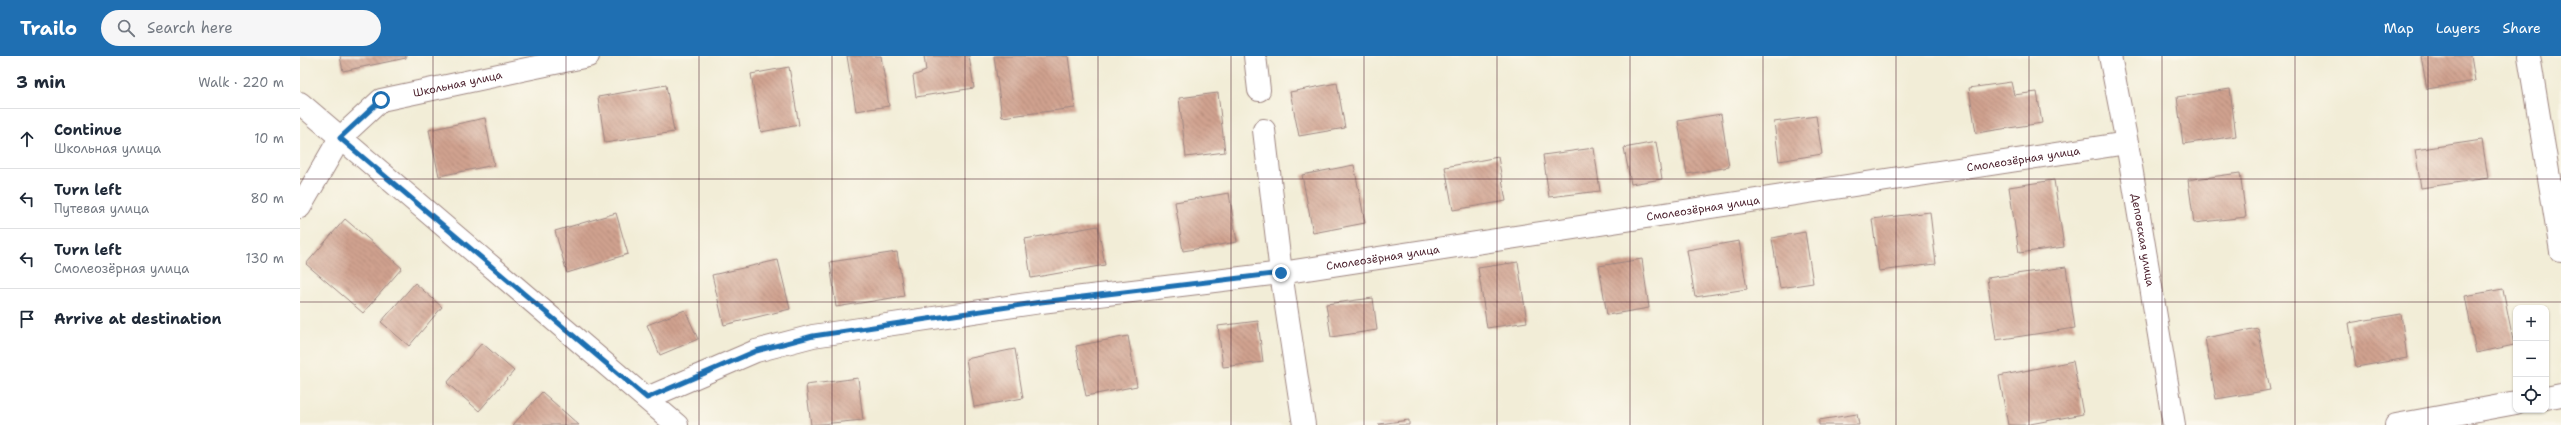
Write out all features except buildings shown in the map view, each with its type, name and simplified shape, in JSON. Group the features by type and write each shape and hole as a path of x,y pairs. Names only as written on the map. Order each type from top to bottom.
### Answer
{"street":[{"path":"1255,56 1259,90"},
{"name":"Деповская улица","path":"2110,56 2127,143 2174,425"},
{"path":"2529,56 2561,251"},
{"name":"Школьная улица","path":"300,207 340,138 381,100 581,57"},
{"path":"300,103 677,425"},
{"path":"1264,130 1281,273 1304,425"},
{"name":"Смолеозёрная улица","path":"647,398 756,351 813,336 1041,302 1281,273 2127,143"},
{"path":"2549,397 2561,395"},
{"path":"2396,425 2513,404"}],"route":[{"path":"381,100 340,138 647,398 756,351 813,336 1041,302 1281,273"}]}
